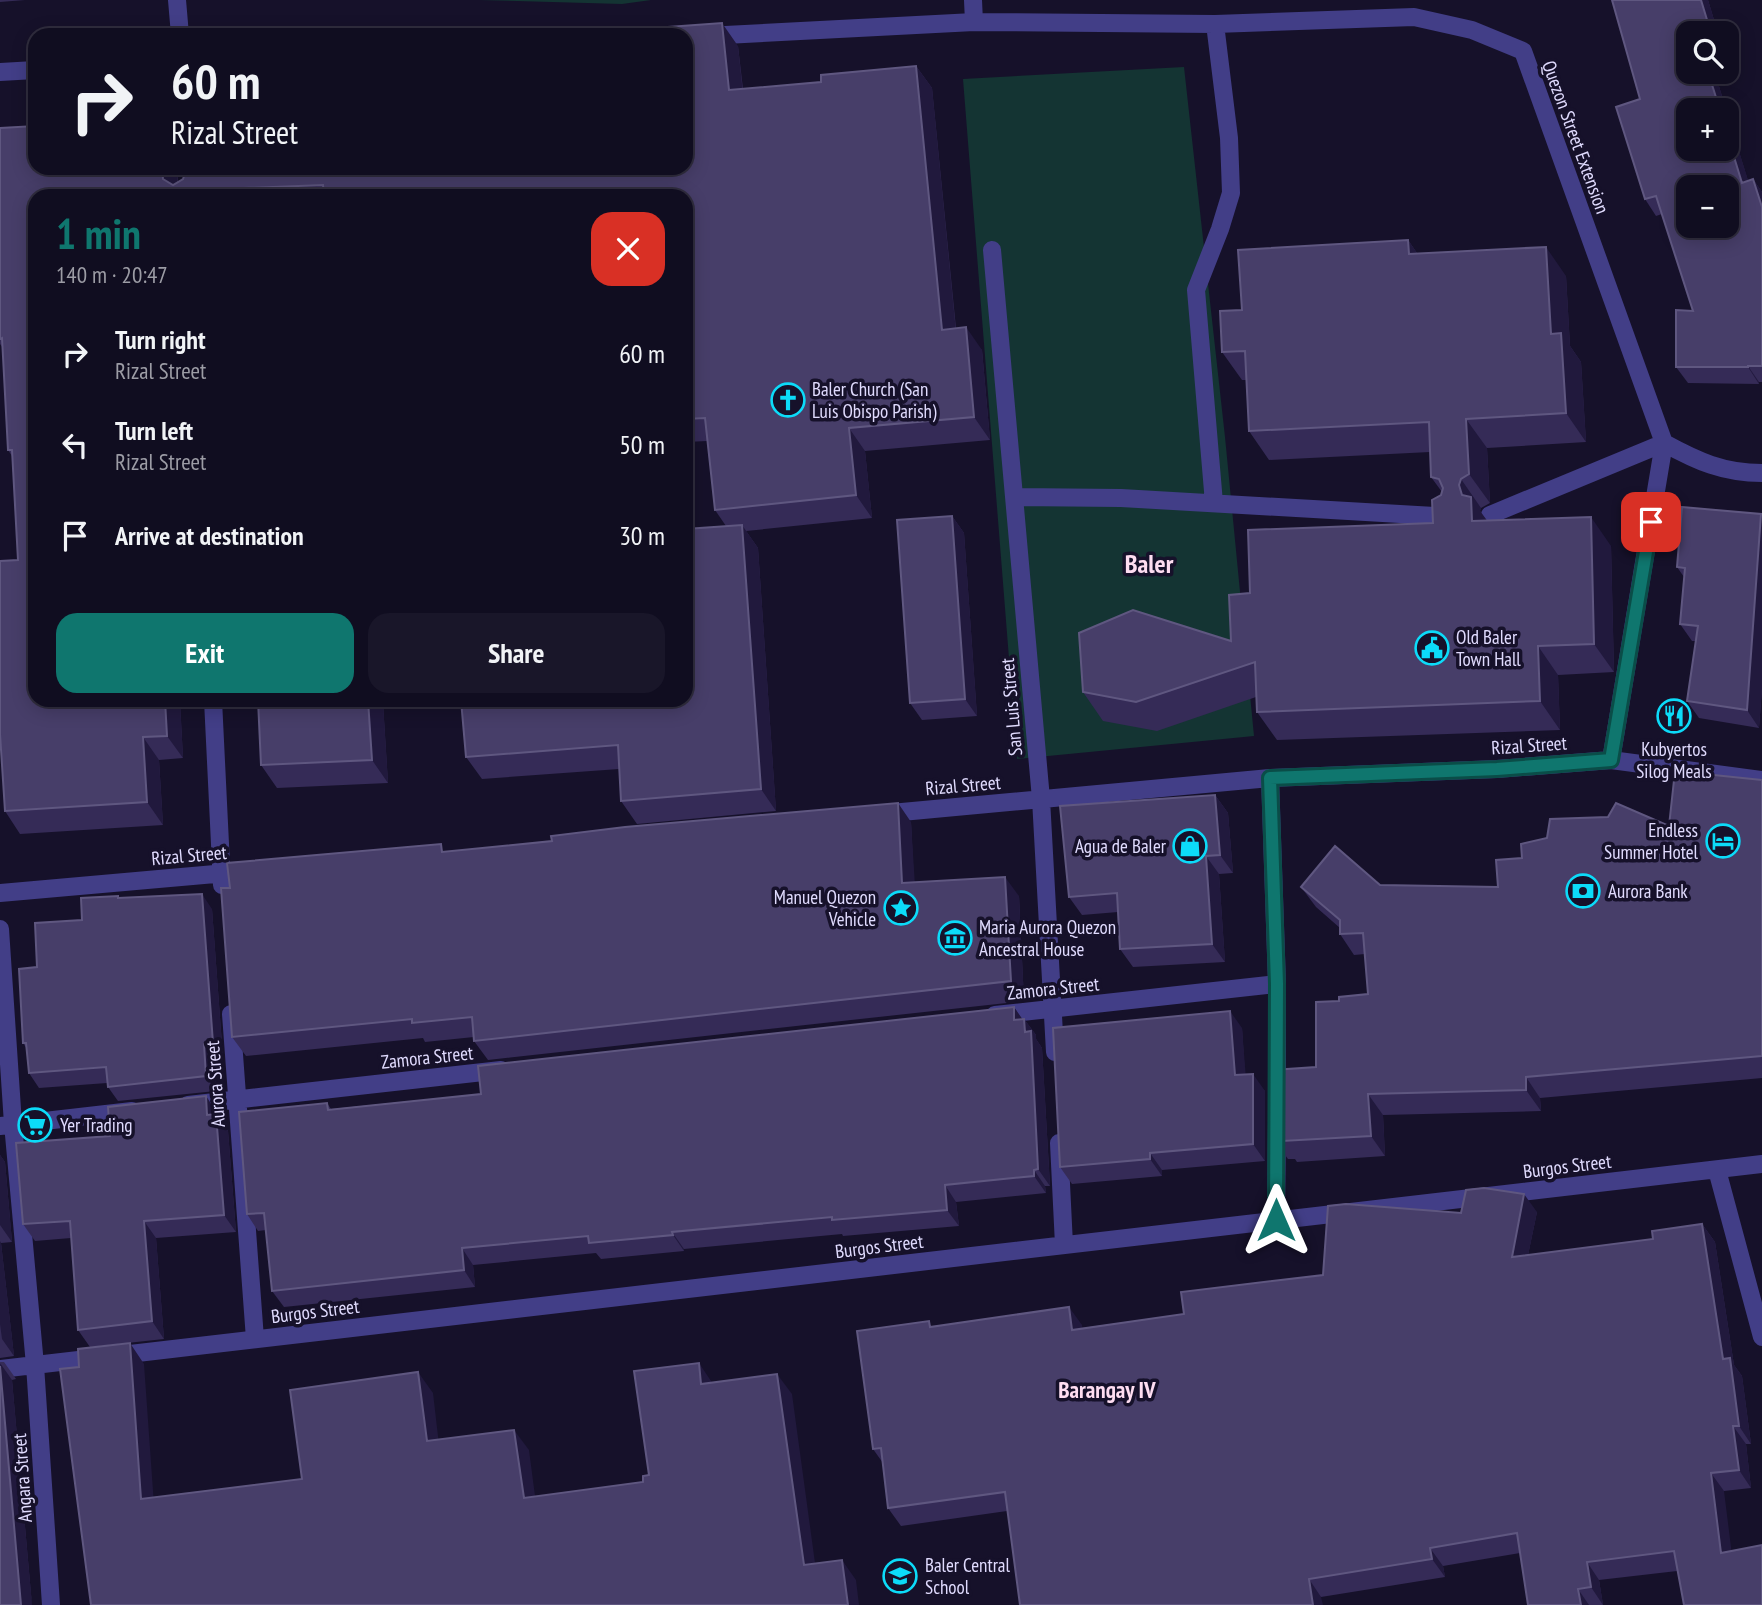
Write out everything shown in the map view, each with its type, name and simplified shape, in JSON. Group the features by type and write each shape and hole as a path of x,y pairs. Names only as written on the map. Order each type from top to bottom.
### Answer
{"street":[{"path":"177,0 179,28"},
{"path":"973,0 974,22"},
{"name":"Quezon Street Extension","path":"693,37 974,22 1215,23 1414,17 1472,30 1523,51 1664,443"},
{"path":"1214,503 1196,290 1231,193 1229,138 1215,23"},
{"path":"0,72 28,70"},
{"name":"San Luis Street","path":"992,250 1041,799 1055,1065"},
{"path":"1611,760 1664,443"},
{"path":"1490,515 1664,443 1707,464 1737,473 1762,473"},
{"path":"1014,497 1121,498 1452,517"},
{"path":"213,707 223,900"},
{"name":"Rizal Street","path":"860,816 1270,778 1497,769 1611,760 1762,780"},
{"path":"1270,778 1277,984 1276,1220"},
{"name":"Rizal Street","path":"0,893 263,870"},
{"name":"Angara Street","path":"0,929 7,1125 36,1365 51,1605"},
{"name":"Zamora Street","path":"983,1017 1277,984"},
{"name":"Aurora Street","path":"229,993 255,1339"},
{"name":"Zamora Street","path":"171,1107 513,1069"},
{"path":"7,1125 145,1110"},
{"path":"1058,1120 1065,1245"},
{"name":"Burgos Street","path":"0,1369 1762,1164"},
{"path":"1717,1170 1762,1337"}],"green space":[{"path":"479,0 651,0 622,4"},
{"path":"1184,67 1225,437 1254,736 1017,759 963,79"}],"building":[{"path":"1612,0 1701,0 1707,21 1676,21 1676,84 1712,84 1716,98 1676,98 1676,161 1735,161 1742,183 1753,179 1762,207 1762,366 1676,367 1676,310 1693,311 1656,196 1645,199 1616,107 1640,99"},
{"path":"722,23 729,90 821,82 821,75 916,66 942,330 966,327 974,417 849,428 856,495 715,510 705,418 693,419 693,189 323,189 323,185 220,189 28,189 28,707 165,707 167,736 143,737 147,802 5,811 0,734 0,561 18,560 12,450 8,450 2,338 0,339 0,128 28,126 28,175 163,175 163,179 173,185 183,179 184,175 693,175 693,28 654,28"},
{"path":"1408,240 1409,254 1546,247 1551,334 1561,333 1566,413 1466,419 1469,474 1461,479 1459,485 1462,495 1471,497 1472,521 1591,517 1594,644 1538,646 1540,701 1257,712 1255,662 1136,702 1083,692 1079,633 1133,610 1231,641 1229,595 1250,593 1248,530 1433,523 1432,500 1441,495 1443,488 1439,479 1431,477 1429,422 1249,431 1245,351 1222,352 1220,311 1242,310 1238,250"},
{"path":"1682,507 1761,514 1747,710 1687,701 1698,626 1680,624 1685,568 1677,567"},
{"path":"952,516 965,699 910,703 897,520"},
{"path":"742,525 761,789 621,801 618,745 466,757 462,707 693,707 693,528"},
{"path":"258,707 368,707 372,760 261,765"},
{"path":"1675,771 1762,780 1762,1056 1526,1077 1526,1090 1368,1094 1371,1136 1282,1141 1282,1138 1273,1139 1273,1070 1316,1067 1316,1002 1339,1001 1339,997 1368,994 1363,933 1340,934 1340,920 1301,887 1335,846 1380,885 1498,887 1496,860 1522,858 1521,844 1547,838 1550,819 1608,817 1616,803 1669,826"},
{"path":"1215,795 1220,855 1206,856 1212,944 1120,949 1117,893 1069,897 1060,806"},
{"path":"898,803 902,883 1005,877 1011,981 474,1041 472,1017 412,1023 412,1019 232,1037 221,888 230,888 227,863 441,844 442,852 552,841 551,836 625,827"},
{"path":"202,894 213,1043 204,1044 206,1076 108,1087 106,1067 29,1073 26,1043 23,1043 19,969 37,967 35,923 82,920 81,898"},
{"path":"1014,1007 1014,1020 1024,1019 1025,1032 1031,1031 1038,1169 1034,1170 1034,1176 945,1185 947,1210 832,1220 832,1217 672,1232 673,1235 589,1243 588,1236 462,1248 464,1270 272,1291 264,1213 247,1214 239,1112 327,1103 328,1110 481,1094 478,1066"},
{"path":"1230,1011 1235,1075 1253,1074 1253,1144 1150,1153 1150,1159 1060,1167 1053,1028"},
{"path":"206,1096 207,1115 216,1114 224,1215 144,1221 152,1321 78,1330 70,1221 23,1224 16,1143 110,1136 108,1107"},
{"path":"1484,1188 1524,1194 1512,1257 1653,1239 1652,1231 1702,1224 1723,1359 1730,1358 1739,1426 1733,1426 1739,1470 1711,1473 1721,1553 1762,1545 1762,1605 1684,1605 1674,1551 1587,1562 1591,1587 1578,1589 1581,1605 1528,1605 1517,1533 1430,1548 1432,1559 1309,1579 1313,1605 1020,1605 1005,1492 888,1508 881,1448 873,1449 857,1331 929,1321 930,1327 1069,1307 1072,1330 1184,1314 1181,1292 1323,1275 1328,1206 1346,1204 1461,1213 1466,1190"},
{"path":"130,1343 141,1499 302,1479 290,1390 418,1372 427,1441 514,1430 524,1498 643,1482 643,1476 649,1475 634,1371 699,1363 701,1384 777,1374 804,1565 842,1560 848,1605 91,1605 60,1369 79,1367 78,1349"},
{"path":"0,1366 21,1605 0,1605"}],"place":[{"name":"Baler Church (San Luis Obispo Parish)","path":"788,400"},
{"name":"Old Baler Town Hall","path":"1432,648"},
{"name":"Kubyertos Silog Meals","path":"1674,716"},
{"name":"Endless Summer Hotel","path":"1723,841"},
{"name":"Agua de Baler","path":"1190,846"},
{"name":"Aurora Bank","path":"1583,891"},
{"name":"Manuel Quezon Vehicle","path":"901,908"},
{"name":"Maria Aurora Quezon Ancestral House","path":"955,938"},
{"name":"Yer Trading","path":"35,1125"},
{"name":"Baler Central School","path":"900,1576"}],"district":[{"name":"Baler","path":"1149,563"},
{"name":"Barangay IV","path":"1107,1389"}],"route":[{"path":"1276,1220 1277,984 1270,778 1497,769 1611,760 1651,522"}]}
